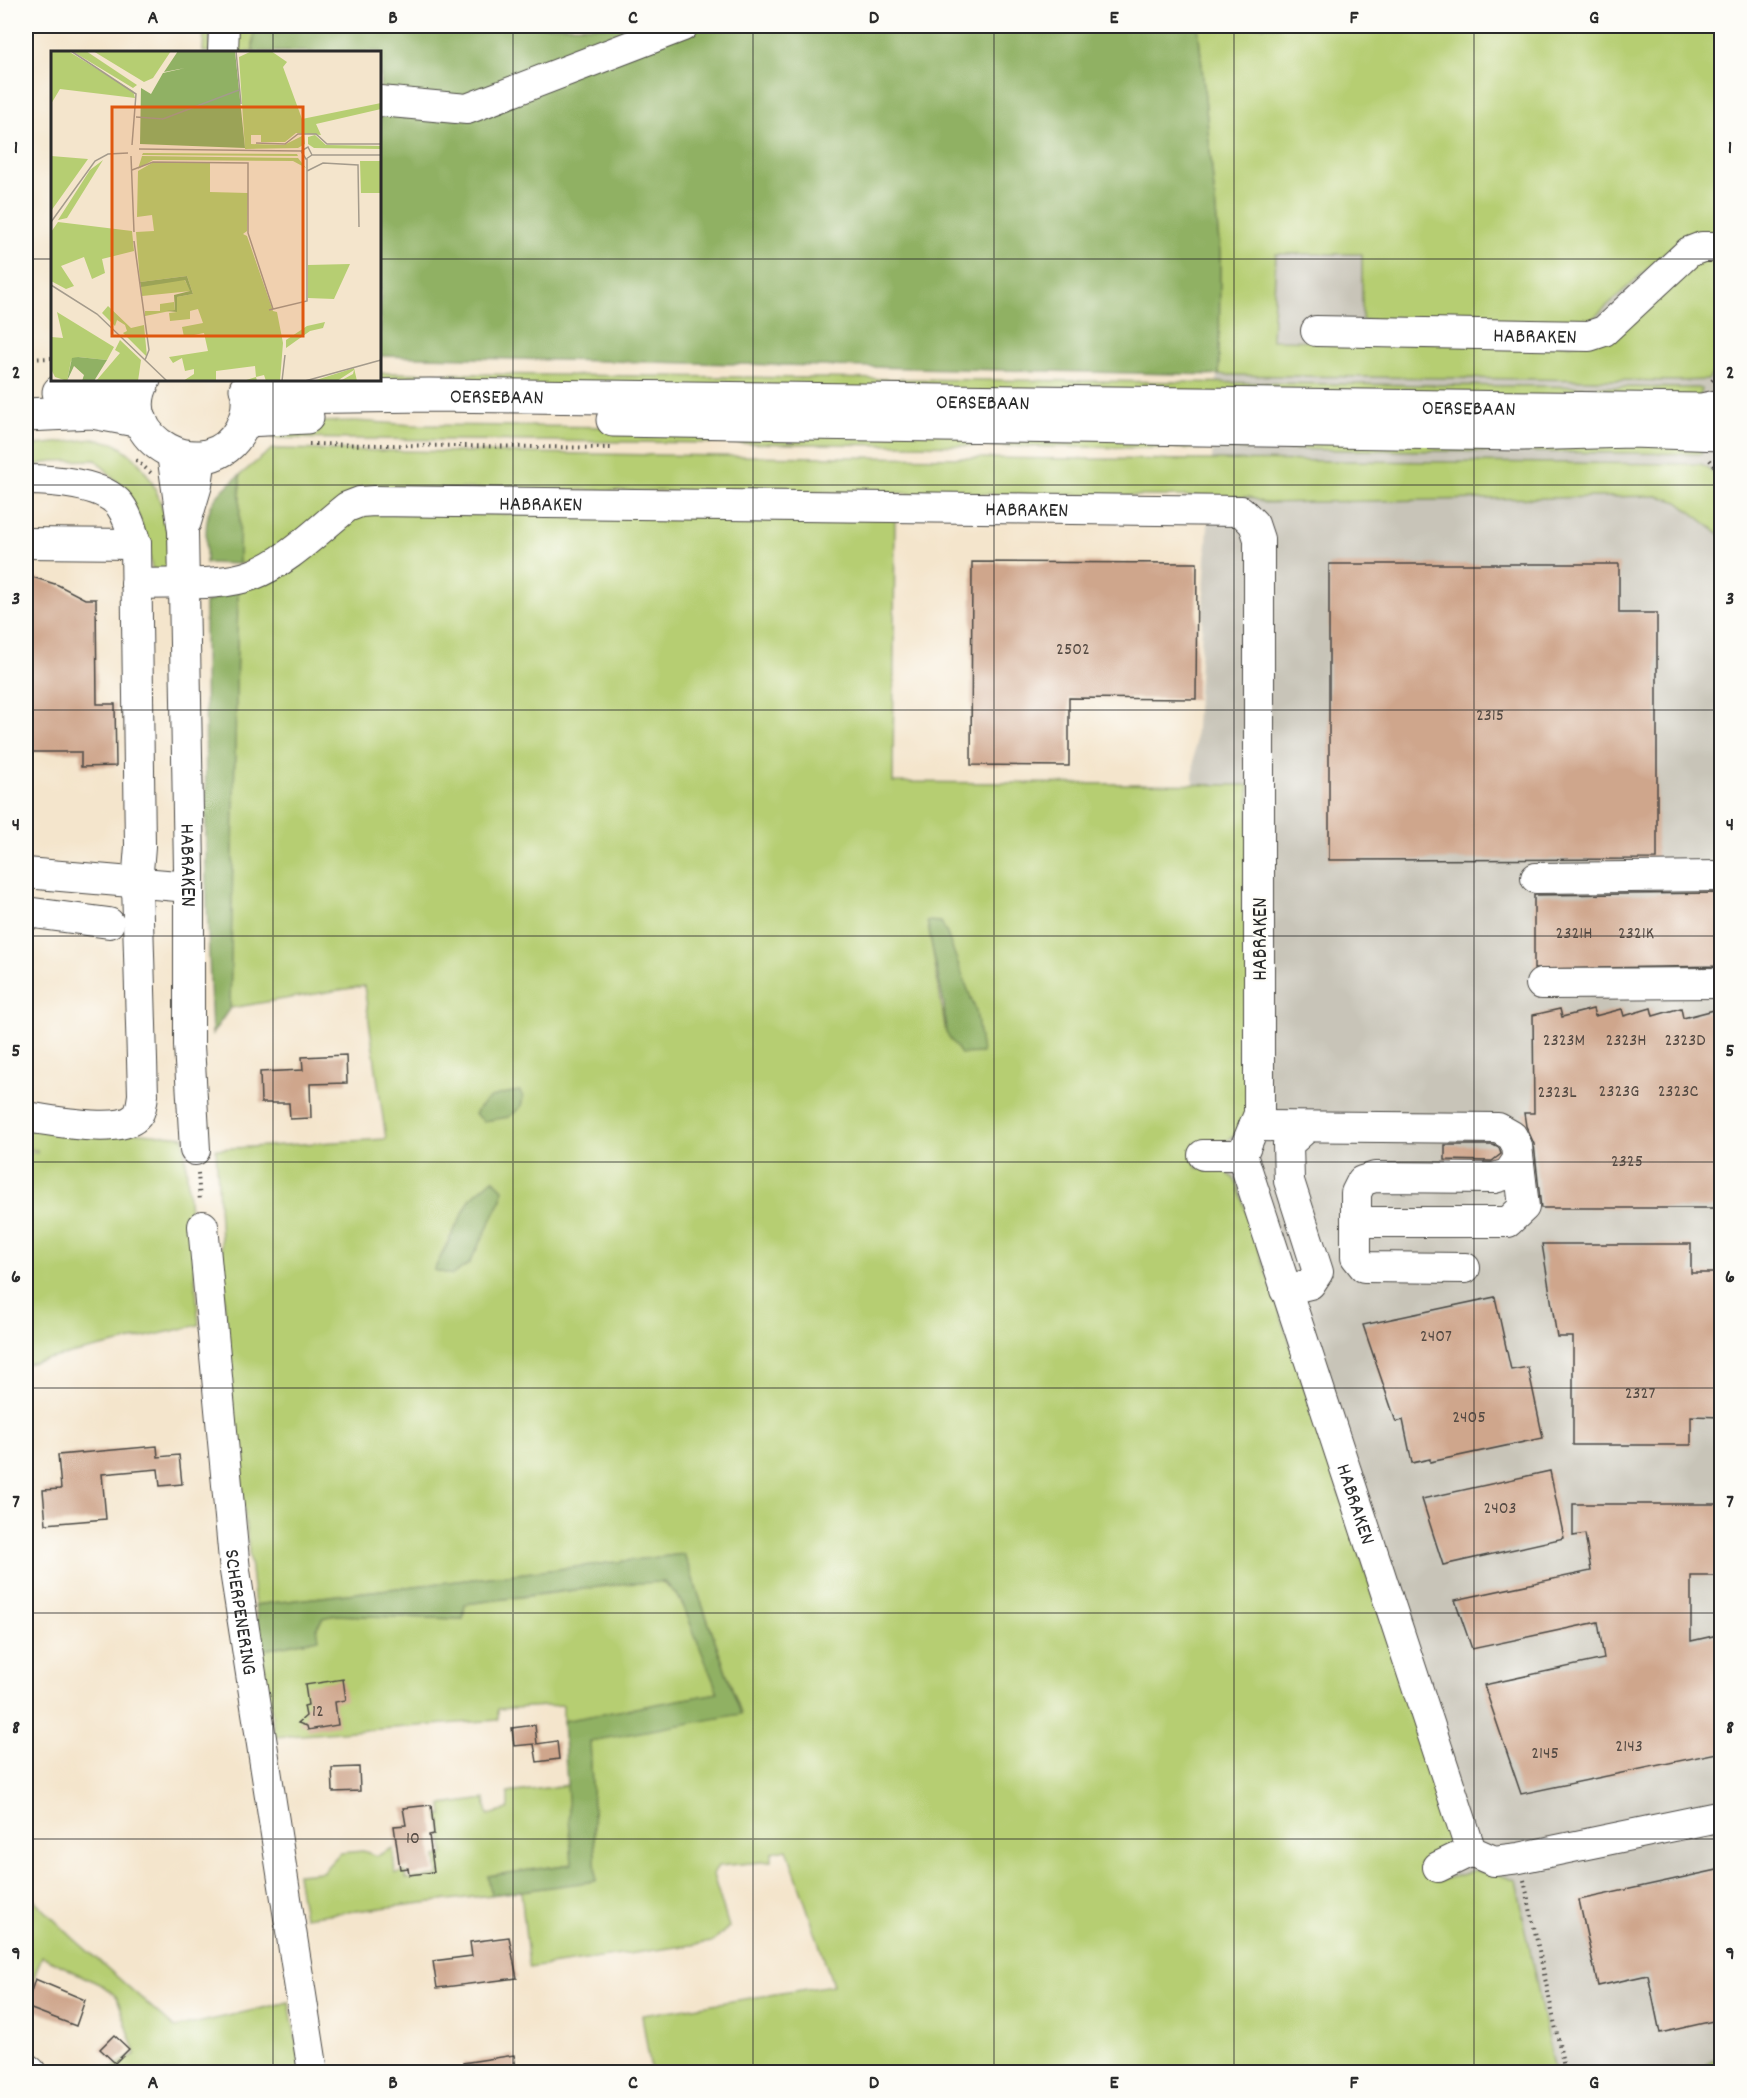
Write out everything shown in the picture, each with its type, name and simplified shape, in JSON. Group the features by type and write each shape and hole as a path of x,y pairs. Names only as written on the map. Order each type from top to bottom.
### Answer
{"main road":[{"path":"26,393 87,391 143,382 138,409 141,421 153,441 186,455 222,450 237,437 245,396"},
{"name":"OERSEBAAN","path":"245,396 418,395 1702,410 1722,406"},
{"name":"OERSEBAAN","path":"245,396 345,416 1485,434 1631,431 1715,447"},
{"path":"26,415 92,412 141,421"}],"street":[{"path":"223,51 224,26"},
{"path":"381,101 467,109 683,26"},
{"name":"HABRAKEN","path":"1316,331 1589,336 1604,331 1689,252 1702,247 1722,247"},
{"name":"HABRAKEN","path":"186,455 183,531 189,887 189,1045 195,1149"},
{"path":"26,480 50,480 88,486 119,503 131,526 136,544 140,846 137,884 143,1095 138,1115 128,1123 109,1126 26,1117"},
{"name":"HABRAKEN","path":"184,581 223,582 252,575 277,562 347,507 360,501 1241,511 1254,524 1259,539 1259,1114 1242,1155 1470,1851"},
{"path":"26,543 136,544"},
{"path":"136,584 184,581"},
{"path":"26,873 189,887"},
{"path":"1536,878 1722,876"},
{"path":"26,912 110,923"},
{"path":"1542,984 1722,983"},
{"path":"1254,1126 1498,1128 1512,1136 1517,1146 1524,1208 1508,1222 1356,1222"},
{"path":"1285,1290 1310,1284 1318,1272 1289,1181 1288,1144 1307,1127"},
{"path":"1203,1155 1242,1155"},
{"path":"1465,1268 1364,1268 1356,1257 1356,1193 1362,1181 1375,1177 1494,1179 1508,1174 1518,1161"},
{"name":"SCHERPENERING","path":"203,1226 235,1571 313,2073"},
{"path":"1438,1867 1470,1851 1494,1860 1519,1858 1722,1816"},
{"path":"26,2068 31,2073"}],"path":[{"path":"26,359 51,358"},
{"path":"1715,447 1722,476"},
{"path":"195,1149 203,1226"},
{"path":"1519,1858 1565,2073"}],"shaded area":[{"path":"1721,134 1721,2072 1396,2072 1168,1196 1231,139"}],"green space":[{"path":"204,26 211,26 209,51 203,51"},
{"path":"233,26 254,26 253,51 231,51"},
{"path":"254,26 1198,26 1220,254 1219,375 381,356 381,51 253,51"},
{"path":"1198,26 1713,26 1722,48 1721,234 1686,234 1588,323 1362,320 1362,254 1276,254 1272,340 1575,344 1696,260 1721,259 1721,362 1708,380 1678,381 1219,375 1220,253"},
{"path":"381,373 1702,389 1698,402 277,389 275,381 381,381"},
{"path":"355,421 414,425 1537,436 1697,435 1702,454 273,438 278,423"},
{"path":"94,439 115,444 131,455 151,481 164,513 170,546 172,563 162,573 155,572 152,568 140,520 125,490 96,460 52,461 26,468 26,446"},
{"path":"272,449 724,456 1701,464 1710,470 1720,485 1721,535 1678,502 1659,496 1264,503 1249,497 374,488 255,562 239,564 240,475"},
{"path":"240,475 239,564 206,563 208,513 218,495"},
{"path":"360,513 895,516 893,782 1249,785 1250,1119 1232,1138 1221,1142 1195,1143 1196,1168 1221,1167 1236,1181 1454,1836 1438,1881 1475,1871 1516,1879 1554,2072 651,2072 642,2015 833,1985 787,1849 772,1852 772,1861 718,1866 713,1875 729,1927 712,1942 529,1968 521,1891 596,1880 590,1741 741,1713 684,1554 255,1605 228,1368 216,1149 386,1139 364,986 230,1008 238,588","holes":["928,921 947,934 959,969 946,1033","471,1198 502,1199 469,1264 441,1255"]},
{"path":"238,588 230,1008 212,1034 206,875 205,603"},
{"path":"927,921 941,922 947,934 976,1011 982,1053 961,1054 946,1033 944,1005"},
{"path":"520,1091 523,1097 521,1107 509,1117 484,1121 475,1114 488,1099"},
{"path":"26,1122 184,1137 199,1325 26,1364 26,1152 37,1153 37,1150 26,1149"},
{"path":"493,1179 503,1189 502,1199 469,1264 452,1275 434,1270 471,1198"},
{"path":"684,1554 741,1714 590,1741 596,1881 491,1895 488,1876 572,1864 563,1721 718,1693 681,1600 665,1582 619,1584 465,1604 463,1619 335,1615 323,1618 317,1627 319,1639 262,1650 255,1605"},
{"path":"655,1580 666,1585 677,1596 686,1611 695,1628 719,1693 563,1721 563,1705 498,1709 498,1720 275,1737 262,1650 318,1639 317,1627 323,1618 335,1615 463,1619 465,1604"},
{"path":"568,1785 572,1864 489,1876 491,1895 304,1917 297,1874 322,1872 340,1853 363,1851 377,1856 393,1848 395,1873 405,1872 406,1879 438,1876 436,1856 444,1854 439,1815 443,1815 442,1805 485,1799 488,1815 508,1810 508,1793"},
{"path":"26,1892 73,1938 175,2028 289,2002 302,2072 104,2072 136,2054 117,1997 103,1986 42,1956 26,1998"},
{"path":"1721,2055 1721,2072 1696,2072"}],"building":[{"path":"972,562 1197,563 1196,699 1069,698 1069,766 971,765"},
{"path":"1329,564 1619,564 1619,613 1657,613 1657,859 1329,860"},
{"path":"26,575 58,585 85,599 96,599 97,704 115,704 116,766 81,767 81,752 26,752"},
{"path":"1722,893 1722,966 1534,969 1534,895"},
{"path":"1651,1008 1653,1016 1681,1008 1683,1018 1718,1009 1722,1023 1722,1079 1713,1112 1722,1112 1722,1208 1541,1208 1534,1144 1526,1126 1524,1113 1534,1113 1533,1015 1560,1009 1562,1017 1593,1009 1595,1016 1622,1009 1624,1016"},
{"path":"346,1055 347,1083 310,1084 311,1118 290,1119 289,1103 261,1103 260,1072 303,1070 302,1057"},
{"path":"1445,1145 1493,1145 1499,1148 1501,1154 1492,1161 1445,1160"},
{"path":"1542,1244 1691,1244 1691,1273 1722,1273 1722,1417 1691,1416 1691,1445 1573,1445 1573,1337 1557,1337"},
{"path":"1495,1297 1511,1370 1528,1367 1543,1438 1430,1462 1430,1459 1412,1463 1403,1420 1396,1422 1363,1325"},
{"path":"157,1446 158,1457 179,1455 182,1484 160,1486 158,1469 102,1474 106,1519 46,1524 43,1490 61,1489 58,1455"},
{"path":"1550,1471 1564,1538 1443,1565 1422,1499"},
{"path":"1573,1504 1722,1504 1719,1576 1691,1576 1691,1641 1722,1634 1722,1752 1521,1794 1484,1685 1604,1659 1598,1622 1472,1649 1455,1600 1591,1571 1585,1534 1573,1536"},
{"path":"343,1679 346,1700 335,1702 338,1725 308,1730 307,1726 298,1723 306,1716 304,1706 308,1705 305,1685"},
{"path":"535,1725 537,1744 557,1741 559,1759 537,1762 534,1744 514,1746 512,1728"},
{"path":"359,1767 360,1791 333,1792 332,1768"},
{"path":"431,1805 434,1834 429,1835 434,1872 409,1875 408,1868 400,1869 394,1826 406,1825 403,1808"},
{"path":"1722,1869 1722,2019 1660,2033 1648,1975 1598,1986 1579,1900"},
{"path":"509,1937 517,1978 437,1988 433,1961 472,1956 470,1942"},
{"path":"35,1979 85,2000 76,2026 26,2007"},
{"path":"114,2035 129,2049 115,2063 100,2049"},
{"path":"514,2055 517,2073 463,2073 463,2063"}]}
